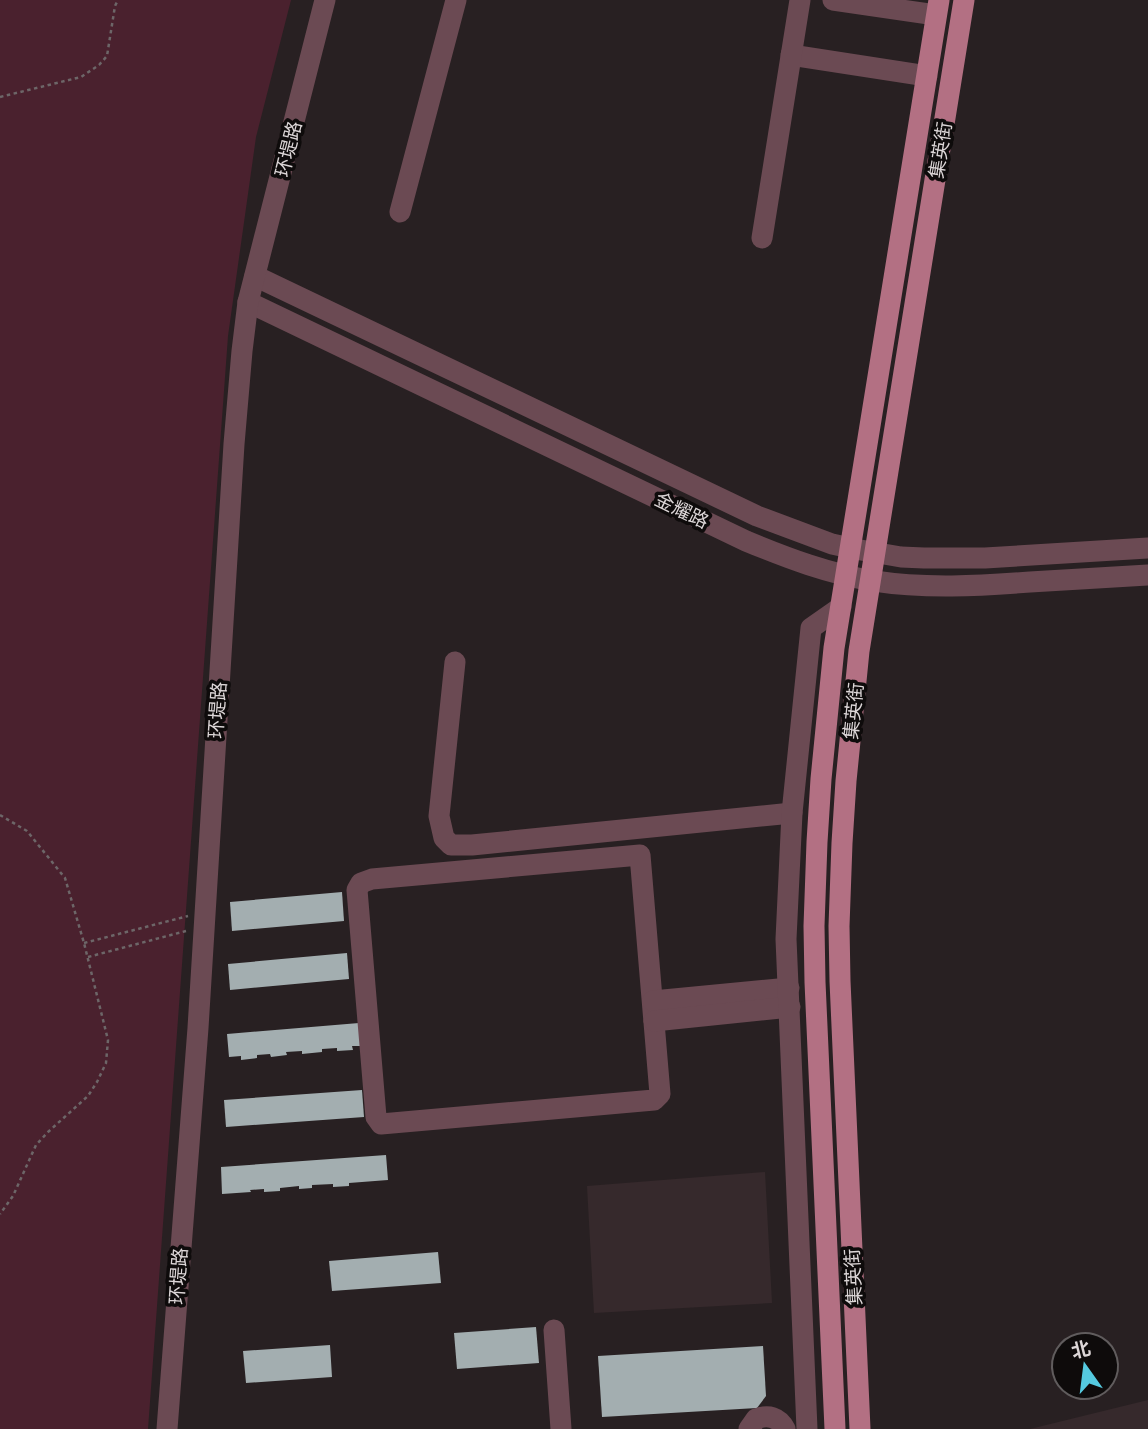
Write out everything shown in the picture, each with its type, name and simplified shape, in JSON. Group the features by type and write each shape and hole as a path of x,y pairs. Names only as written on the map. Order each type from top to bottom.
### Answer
{"main road":[{"name":"集英街","path":"860,1429 839,926 846,781 859,652 964,0"},
{"name":"集英街","path":"835,1429 814,926 821,779 841,607 937,8"}],"street":[{"name":"环堤路","path":"167,1429 242,351 248,302 325,0"},
{"path":"400,212 456,0"},
{"path":"762,238 800,0"},
{"path":"833,0 937,8"},
{"path":"791,55 927,76"},
{"name":"金耀路","path":"255,276 757,516 809,536 875,553 924,558 966,559 1148,548"},
{"name":"金耀路","path":"248,302 746,541 800,562 846,575 898,584 957,586 1148,575"},
{"path":"807,1429 786,939 792,813 811,628 841,607"},
{"path":"455,662 439,816 444,838 450,845 792,813"},
{"path":"640,855 653,1011 660,1094 654,1100 381,1124 376,1117 357,890 361,883 372,879 640,855"},
{"path":"653,1011 789,998"},
{"path":"554,1330 561,1429"},
{"path":"749,1429 756,1419 769,1416 781,1422 785,1429"}],"path":[{"path":"0,97 81,77 99,65 107,56 118,0"},
{"path":"0,815 27,831 65,877 108,1041 106,1063 88,1097 36,1145 13,1196 0,1214"},
{"path":"84,943 204,919"},
{"path":"88,957 204,919"}],"shaded area":[{"path":"0,0 291,0 256,137 228,336 148,1429 0,1429"},
{"path":"765,1172 772,1303 594,1313 587,1186"},
{"path":"1148,1400 1148,1429 1030,1429"}],"building":[{"path":"342,892 344,921 232,931 230,902"},
{"path":"347,953 349,979 230,990 228,964"},
{"path":"359,1023 361,1046 352,1046 353,1050 322,1049 322,1052 302,1054 302,1051 286,1052 287,1055 257,1055 257,1058 241,1060 241,1056 229,1057 227,1034"},
{"path":"362,1090 364,1117 226,1127 224,1100"},
{"path":"386,1155 388,1180 349,1183 349,1186 312,1185 312,1188 299,1189 299,1186 280,1188 280,1191 264,1192 264,1189 222,1194 221,1167"},
{"path":"438,1252 441,1283 332,1291 329,1261"},
{"path":"536,1327 539,1363 457,1369 454,1333"},
{"path":"330,1345 332,1377 246,1383 243,1351"},
{"path":"763,1346 766,1396 757,1408 602,1417 598,1356"}]}
